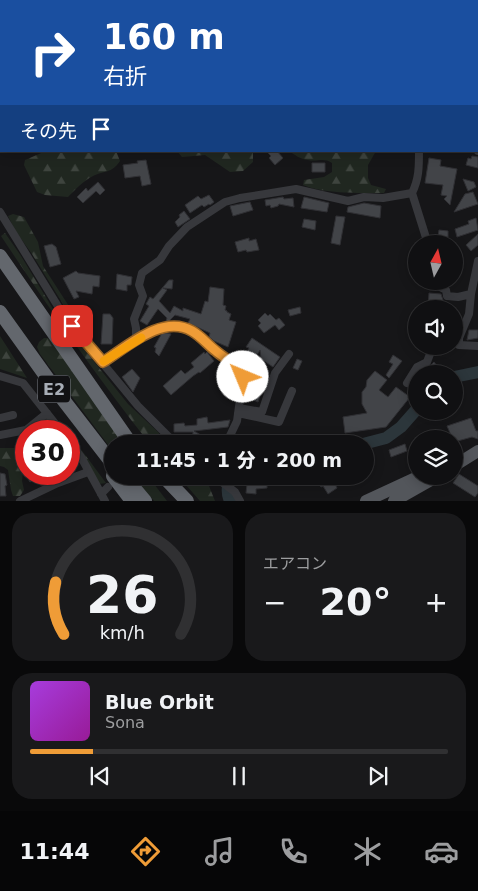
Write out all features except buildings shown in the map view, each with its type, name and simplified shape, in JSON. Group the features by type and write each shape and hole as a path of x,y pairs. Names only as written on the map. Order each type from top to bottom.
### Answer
{"highway":[{"name":"E2","path":"0,256 125,435"},
{"name":"E2","path":"0,312 29,354 104,452"},
{"path":"29,354 55,398 104,470"},
{"path":"106,409 128,435"},
{"path":"116,485 132,501"},
{"path":"132,485 145,501"},
{"path":"163,485 175,501"},
{"path":"172,485 187,501"}],"main road":[{"path":"463,457 478,450"},
{"path":"463,460 478,450"},
{"path":"366,501 408,482"},
{"path":"394,501 422,485"}],"street":[{"path":"419,152 417,182 412,193 425,235"},
{"path":"136,341 134,319 143,296 139,285 142,273 160,260 169,246 187,227 224,202 296,189 348,201 364,197 383,198 412,193"},
{"path":"0,212 4,229 59,308 138,406 165,435"},
{"path":"463,327 468,314 478,260"},
{"path":"446,290 447,296 458,297 471,294"},
{"path":"103,362 154,329 163,326 173,326 193,331 242,372 243,377 238,410 231,435"},
{"path":"463,345 478,346"},
{"path":"238,410 262,412 275,373 289,354"},
{"path":"407,383 418,367 427,362 430,355"},
{"path":"0,376 23,383 52,420"},
{"path":"238,410 278,422 292,391"},
{"path":"0,435 26,430 47,413"},
{"path":"0,418 13,415"},
{"path":"80,456 103,498"},
{"path":"20,501 58,483 88,472"},
{"path":"103,498 109,485"},
{"path":"226,485 235,492 240,501"}],"green space":[{"path":"44,152 116,152 120,161 111,170 86,180 68,197 45,195 37,192 24,165 25,160"},
{"path":"178,152 253,152 253,162 243,171 230,172 205,155 182,157"},
{"path":"290,152 375,152 368,165 368,178 371,185 386,189 384,193 343,192 321,190 303,185 304,180 324,177 332,172 332,163 326,160 311,160 298,157"},
{"path":"13,214 24,217 38,242 43,266 74,314 76,325 32,254 16,232 8,216"},
{"path":"5,233 56,314 128,404 159,435 143,435 73,342 1,236"},
{"path":"0,336 27,378 0,369"},
{"path":"44,338 48,338 54,344 119,435 104,435 104,439 40,354 37,347"},
{"path":"0,448 15,448 15,485 23,485 24,490 20,496 13,496 8,470 0,466"},
{"path":"80,448 104,480 104,483 99,484"},
{"path":"141,485 155,485 167,501 154,501"},
{"path":"186,485 209,485 215,501 200,501"}],"waterway":[{"path":"463,375 478,372"},
{"path":"374,441 386,438 408,419"},
{"path":"229,485 230,501"}],"slow traffic":[{"path":"104,361 141,338"}],"route":[{"path":"72,326 103,362 154,329 163,326 185,328 193,331 238,368 242,372 243,377"}]}
